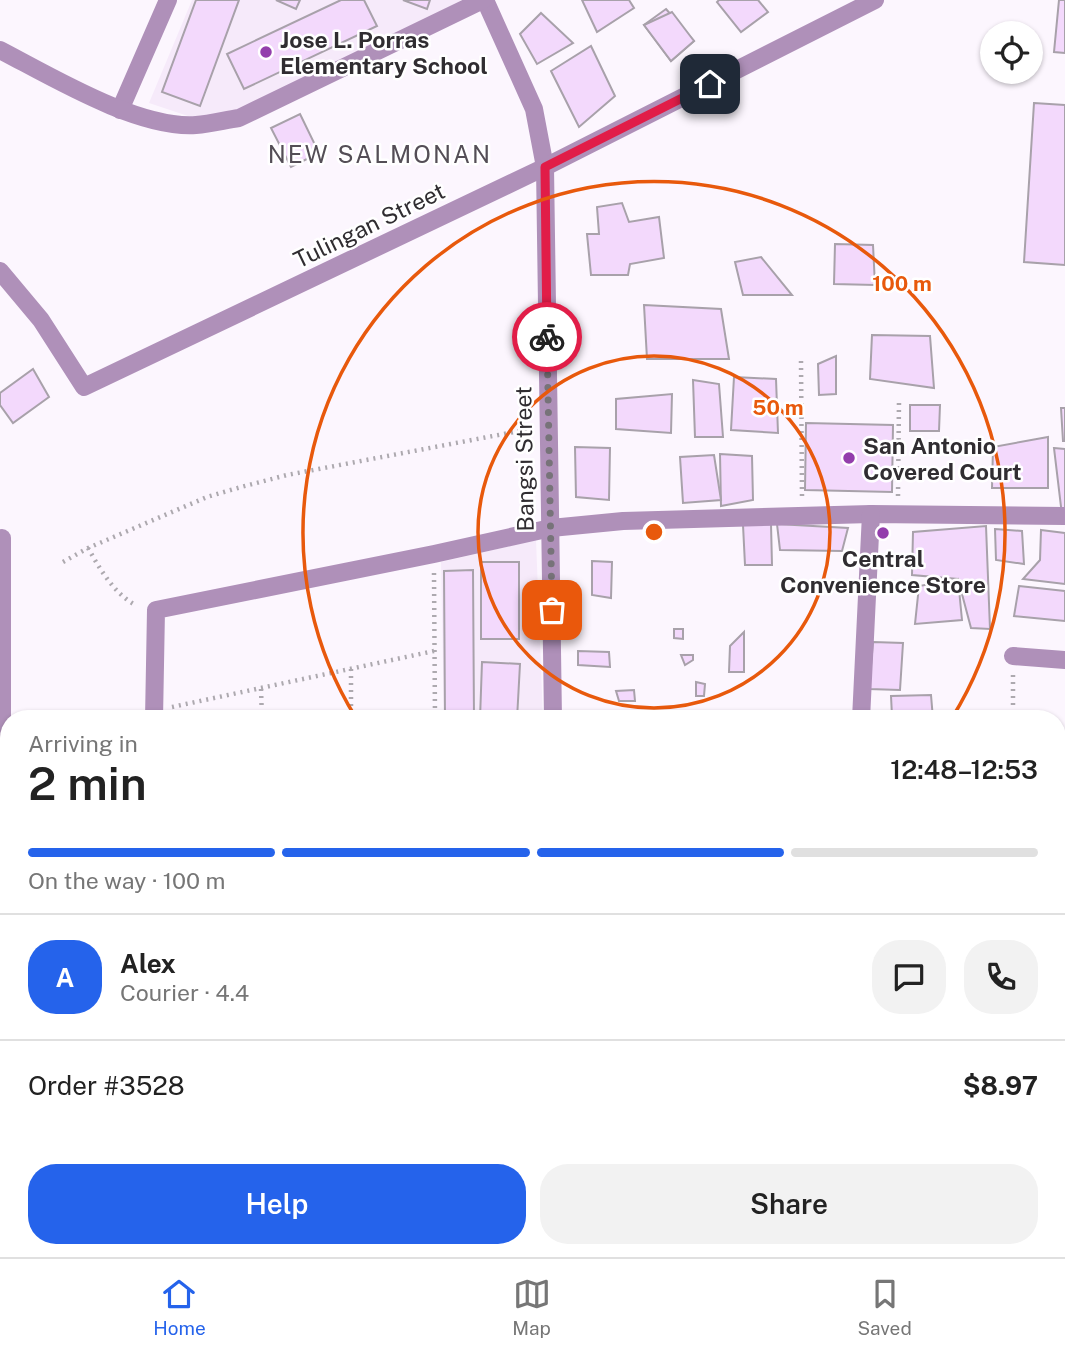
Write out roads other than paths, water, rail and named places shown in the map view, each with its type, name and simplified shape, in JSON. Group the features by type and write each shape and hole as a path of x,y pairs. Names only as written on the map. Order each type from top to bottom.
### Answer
{"street":[{"path":"120,110 168,0"},
{"path":"0,50 120,110 176,124 195,125 239,118 484,0"},
{"name":"Bangsi Street","path":"484,0 534,109 545,167 553,710"},
{"name":"Tulingan Street","path":"0,271 41,320 84,387 545,167 875,0"},
{"path":"861,710 871,514"},
{"path":"154,710 156,610 434,554 551,527 623,521 871,514 1065,516"},
{"path":"2,538 3,710"},
{"path":"1013,656 1065,660"}],"place":[{"name":"Jose L. Porras Elementary School","path":"266,52"},
{"name":"San Antonio Covered Court","path":"849,458"},
{"name":"Central Convenience Store","path":"883,533"}],"district":[{"name":"NEW SALMONAN","path":"380,154"}]}
